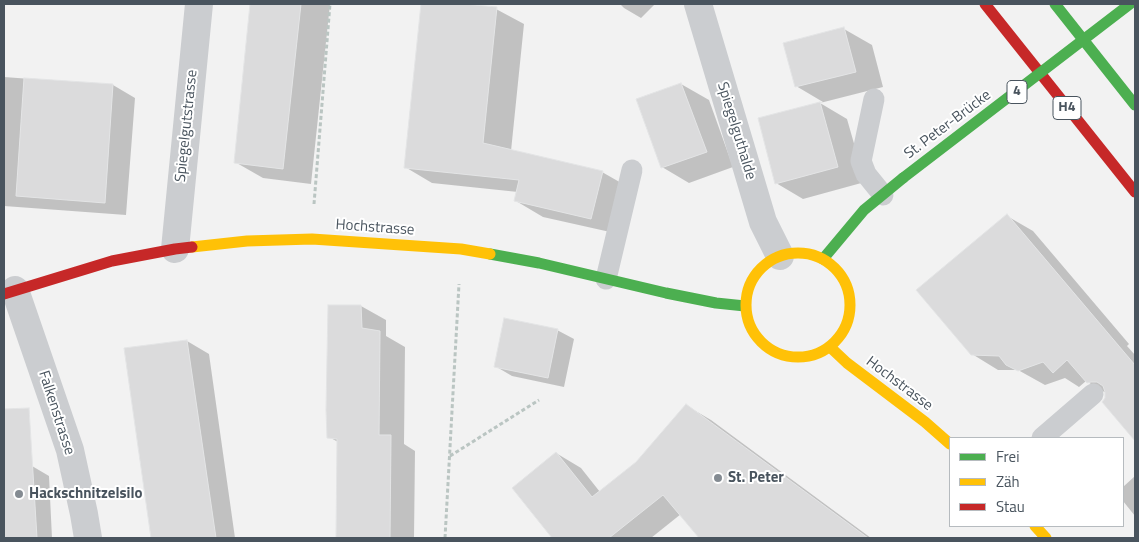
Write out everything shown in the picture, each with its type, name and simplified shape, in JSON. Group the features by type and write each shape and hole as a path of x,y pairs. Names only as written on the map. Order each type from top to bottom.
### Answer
{"main road":[{"name":"H4","path":"985,4 1135,192"},
{"path":"1055,4 1135,105"},
{"name":"St. Peter-Brücke","path":"883,195 1130,4"},
{"name":"4","path":"823,259 864,210 883,195"},
{"name":"Hochstrasse","path":"9,292 112,261 175,248 247,241 312,239 461,249 538,263 700,300 745,306"},
{"path":"787,254 805,254 823,259 837,270 846,286 850,304 848,322 839,338 830,347 807,357 789,357 772,351 758,340 748,324 745,306 748,288 756,272 770,260 787,254"},
{"name":"Hochstrasse","path":"830,347 847,363 925,422 949,443"},
{"path":"1036,527 1046,538"}],"street":[{"name":"Spiegelgutstrasse","path":"175,248 199,4"},
{"name":"Spiegelguthalde","path":"698,4 763,222 780,256"},
{"name":"Falkenstrasse","path":"9,292 70,450 88,538"}],"lane":[{"path":"874,99 861,161 866,174 883,195"},
{"path":"606,279 632,170"},
{"path":"1043,437 1093,394"}],"path":[{"path":"312,239 330,4"},
{"path":"445,538 461,249"},
{"path":"449,457 538,400"}],"building":[{"path":"250,4 301,4 283,169 234,163"},
{"path":"421,4 464,4 497,7 483,143 603,171 591,219 514,201 519,180 404,168"},
{"path":"844,27 856,72 795,87 783,43"},
{"path":"24,78 113,84 105,203 16,196"},
{"path":"681,83 707,152 661,168 636,99"},
{"path":"820,102 838,167 775,184 758,118"},
{"path":"1007,214 1135,365 1135,441 1102,402 1105,398 1103,386 1097,382 1087,383 1067,360 1053,373 1043,362 1018,371 1006,365 999,356 971,355 916,290"},
{"path":"328,305 361,305 362,328 380,331 379,435 391,435 390,538 336,538 337,439 327,438 326,410"},
{"path":"504,318 558,329 548,378 494,367"},
{"path":"187,340 216,538 151,538 124,348"},
{"name":"St. Peter","path":"686,404 868,538 699,538 663,495 609,538 552,538 512,488 556,452 592,497 636,462"},
{"path":"29,408 37,538 4,538 4,409"}],"traffic: fast":[{"path":"1055,4 1135,105"},
{"path":"903,178 1130,4"},
{"path":"823,259 864,210 903,178"},
{"path":"490,254 539,263 666,293 716,303 745,306"}],"traffic: slow":[{"path":"192,247 247,241 312,239 461,249 490,254"},
{"path":"798,253 818,257 835,268 846,285 850,305 846,325 835,342 818,353 798,357 778,353 761,342 750,325 746,305 750,285 761,268 778,257 798,253"},
{"path":"830,347 847,363 925,422 949,443"},
{"path":"1036,527 1046,538"}],"traffic: jam":[{"path":"985,4 1135,192"},
{"path":"4,294 112,261 192,247"}],"place":[{"name":"St. Peter","path":"718,478"},
{"name":"Hackschnitzelsilo","path":"19,494"}]}
